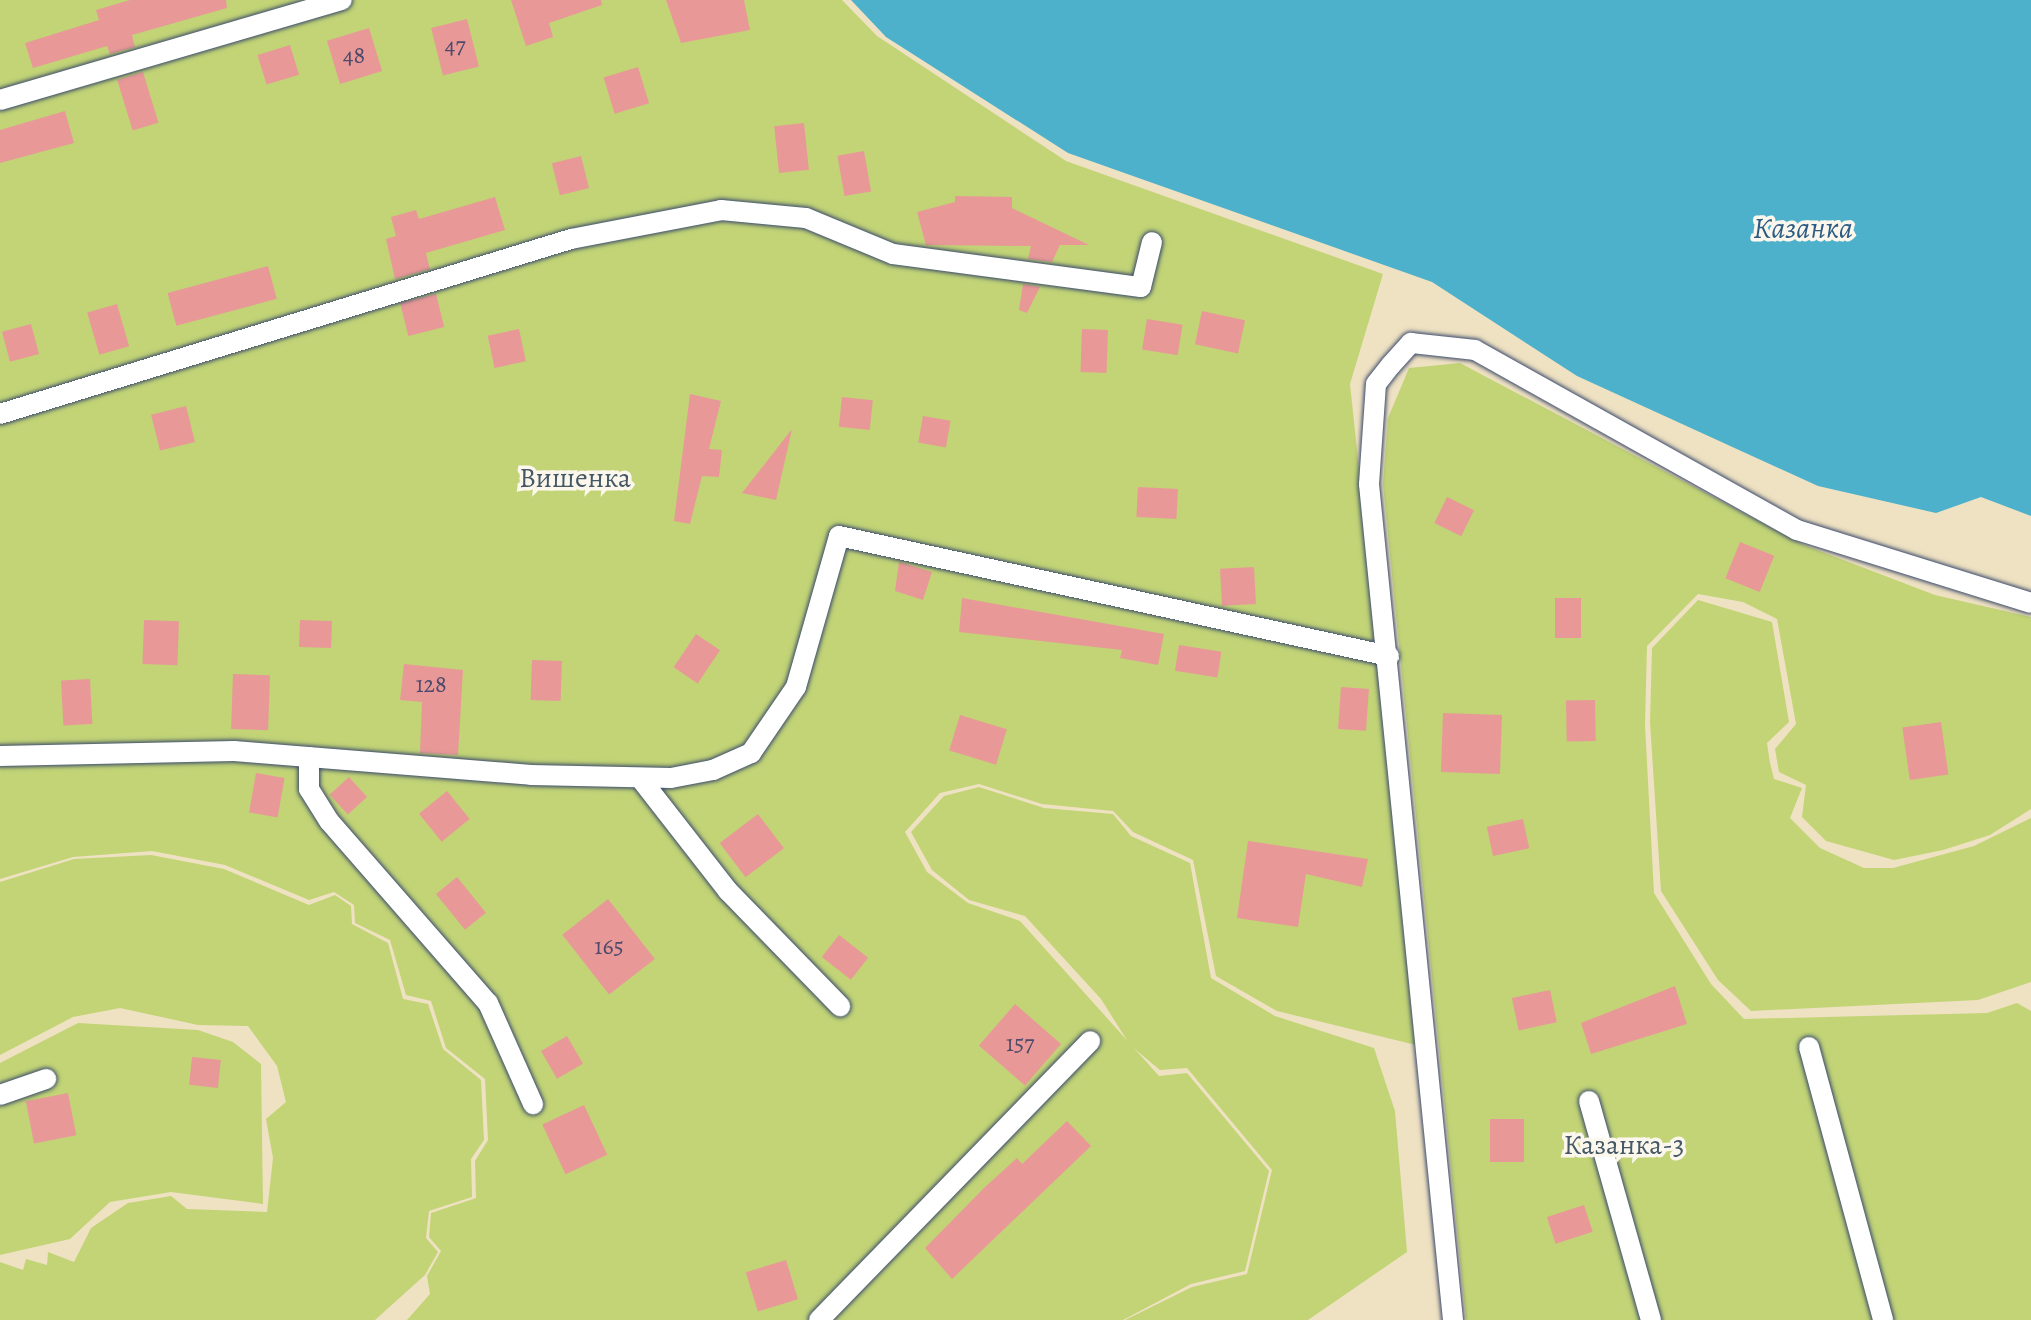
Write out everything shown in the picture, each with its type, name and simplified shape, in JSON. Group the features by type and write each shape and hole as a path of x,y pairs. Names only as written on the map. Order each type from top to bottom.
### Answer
{"lane":[{"path":"0,100 342,0"},
{"path":"0,414 571,239 721,210 806,218 893,254 1141,287 1152,242"},
{"path":"1453,1320 1389,656 1369,484 1376,384 1411,343 1475,350 1797,530 2031,603"},
{"path":"0,756 234,751 640,778 713,770 751,753 796,687 839,536 1389,656"},
{"path":"309,757 309,789 488,1003 533,1104"},
{"path":"640,778 728,891 840,1006"},
{"path":"819,1320 1090,1041"},
{"path":"1809,1047 1883,1320"},
{"path":"0,1095 46,1079"},
{"path":"1589,1101 1651,1320"}],"green space":[{"name":"Вишенка","path":"0,0 842,0 877,36 1066,161 1383,274 1350,384 1420,1046 1277,1011 1216,976 1193,860 1133,832 1113,811 1042,804 979,784 940,793 905,832 927,872 968,903 1020,921 1159,1076 1187,1073 1269,1171 1245,1271 1191,1284 1123,1320 407,1320 430,1294 427,1276 441,1251 429,1237 431,1213 476,1198 475,1161 488,1140 485,1079 446,1048 431,1001 406,995 390,940 355,923 354,905 334,892 309,900 225,865 152,851 73,857 0,879"},
{"name":"Казанка-3","path":"1460,363 1804,545 1935,595 2031,617 2031,809 1990,835 1943,850 1894,860 1826,841 1802,817 1806,785 1779,772 1775,749 1796,724 1777,619 1743,602 1698,594 1647,646 1645,725 1654,893 1711,984 1744,1019 1987,1013 2017,1003 2031,1011 2031,1320 1466,1320 1383,484 1388,418 1409,368"},
{"path":"1698,600 1772,622 1789,722 1767,743 1770,763 1774,779 1802,788 1790,818 1820,848 1864,868 1893,868 1974,846 2031,818 2031,982 1978,1000 1751,1011 1718,980 1661,891 1650,722 1652,648"},
{"path":"979,787 1044,808 1113,814 1131,836 1190,863 1211,978 1275,1016 1374,1048 1395,1111 1407,1252 1308,1320 1125,1320 1192,1287 1247,1274 1272,1170 1187,1068 1160,1070 1130,1045 1101,999 1025,916 969,900 932,870 911,832 944,796"},
{"path":"151,855 224,869 309,905 335,895 351,906 352,924 388,943 403,999 428,1004 443,1049 481,1080 484,1140 471,1159 472,1197 429,1211 426,1238 438,1252 425,1275 375,1320 0,1320 0,1262 23,1270 26,1259 47,1265 48,1252 74,1262 91,1228 128,1203 171,1196 187,1209 267,1212 273,1158 266,1119 286,1102 277,1066 248,1026 198,1025 120,1008 73,1017 0,1055 0,882 74,859"},
{"path":"78,1023 198,1030 233,1042 261,1064 263,1204 171,1192 110,1202 70,1239 0,1255 0,1063"}],"water":[{"name":"Казанка","path":"851,0 2031,0 2031,516 1981,497 1936,513 1818,486 1577,376 1432,282 1068,153 886,37"}],"building":[{"path":"130,0 226,0 227,8 132,35 135,47 110,54 107,46 33,68 25,43 99,20 96,10"},
{"path":"511,0 601,0 602,5 549,23 553,37 526,46"},
{"path":"666,0 744,0 750,30 681,43"},
{"path":"467,19 479,67 443,75 431,28"},
{"path":"369,28 382,71 340,84 327,41"},
{"path":"290,45 299,75 267,85 257,55"},
{"path":"638,67 649,103 615,114 604,78"},
{"path":"143,72 158,123 133,131 117,80"},
{"path":"65,111 74,143 0,163 0,130"},
{"path":"804,123 809,170 779,173 774,126"},
{"path":"864,151 871,191 845,196 837,156"},
{"path":"581,156 589,188 560,195 552,163"},
{"path":"955,196 1012,197 1012,208 1089,245 1060,245 1052,262 1028,259 1031,246 926,245 917,212 955,202"},
{"path":"495,197 505,230 426,253 430,269 395,279 386,239 396,236 391,217 416,210 419,219"},
{"path":"268,266 277,299 176,326 168,293"},
{"path":"1023,284 1040,287 1027,313 1019,310"},
{"path":"436,294 444,327 408,336 400,303"},
{"path":"117,304 129,346 99,355 87,313"},
{"path":"1202,311 1245,320 1238,353 1195,344"},
{"path":"1147,319 1183,325 1178,355 1142,350"},
{"path":"31,324 39,354 10,362 2,332"},
{"path":"519,329 526,361 495,368 488,336"},
{"path":"1082,329 1108,330 1106,373 1080,372"},
{"path":"690,394 721,401 709,449 722,450 719,477 702,476 690,524 674,521"},
{"path":"842,397 873,400 870,430 839,427"},
{"path":"186,406 195,442 160,451 151,415"},
{"path":"923,416 951,421 946,447 918,443"},
{"path":"792,429 776,500 742,493"},
{"path":"1138,487 1178,489 1176,519 1136,517"},
{"path":"1447,497 1474,510 1461,536 1434,523"},
{"path":"1740,542 1774,556 1760,592 1725,578"},
{"path":"899,562 932,572 923,600 895,591"},
{"path":"1254,567 1256,604 1222,606 1220,569"},
{"path":"962,598 1164,634 1158,665 1120,658 1122,650 959,632"},
{"path":"1555,598 1581,598 1581,638 1555,638"},
{"path":"144,620 179,621 177,665 142,664"},
{"path":"300,620 332,621 331,648 299,647"},
{"path":"696,634 720,650 698,683 674,667"},
{"path":"1179,645 1221,652 1217,677 1175,671"},
{"path":"532,660 562,661 561,701 531,700"},
{"path":"404,664 463,670 458,755 420,753 422,702 400,700"},
{"path":"233,674 270,675 268,730 231,729"},
{"path":"90,679 92,724 63,725 61,681"},
{"path":"1341,687 1369,689 1366,731 1338,729"},
{"path":"1595,700 1596,741 1567,741 1566,701"},
{"path":"1443,713 1502,715 1500,774 1441,772"},
{"path":"960,715 1007,729 996,765 949,750"},
{"path":"1941,722 1948,774 1910,780 1902,727"},
{"path":"256,773 285,778 278,817 249,812"},
{"path":"349,777 367,797 348,814 330,794"},
{"path":"447,791 470,819 442,842 419,814"},
{"path":"758,814 784,848 746,877 720,843"},
{"path":"1523,819 1529,848 1493,856 1487,827"},
{"path":"1248,841 1368,859 1362,887 1306,874 1298,927 1237,918"},
{"path":"457,877 486,913 465,930 436,894"},
{"path":"608,899 655,959 609,995 562,935"},
{"path":"839,935 868,958 851,980 822,957"},
{"path":"1675,986 1687,1024 1591,1054 1581,1023"},
{"path":"1550,990 1557,1022 1519,1030 1512,998"},
{"path":"1015,1004 1061,1044 1025,1086 979,1046"},
{"path":"567,1036 583,1064 557,1079 541,1051"},
{"path":"192,1057 221,1060 218,1088 189,1085"},
{"path":"68,1093 76,1135 34,1143 26,1101"},
{"path":"584,1105 607,1155 566,1174 542,1124"},
{"path":"1490,1119 1524,1119 1524,1162 1490,1162"},
{"path":"1067,1121 1091,1146 952,1279 925,1248 1017,1158 1022,1164"},
{"path":"1584,1205 1593,1232 1556,1244 1547,1217"},
{"path":"786,1260 798,1299 758,1311 746,1272"}]}
